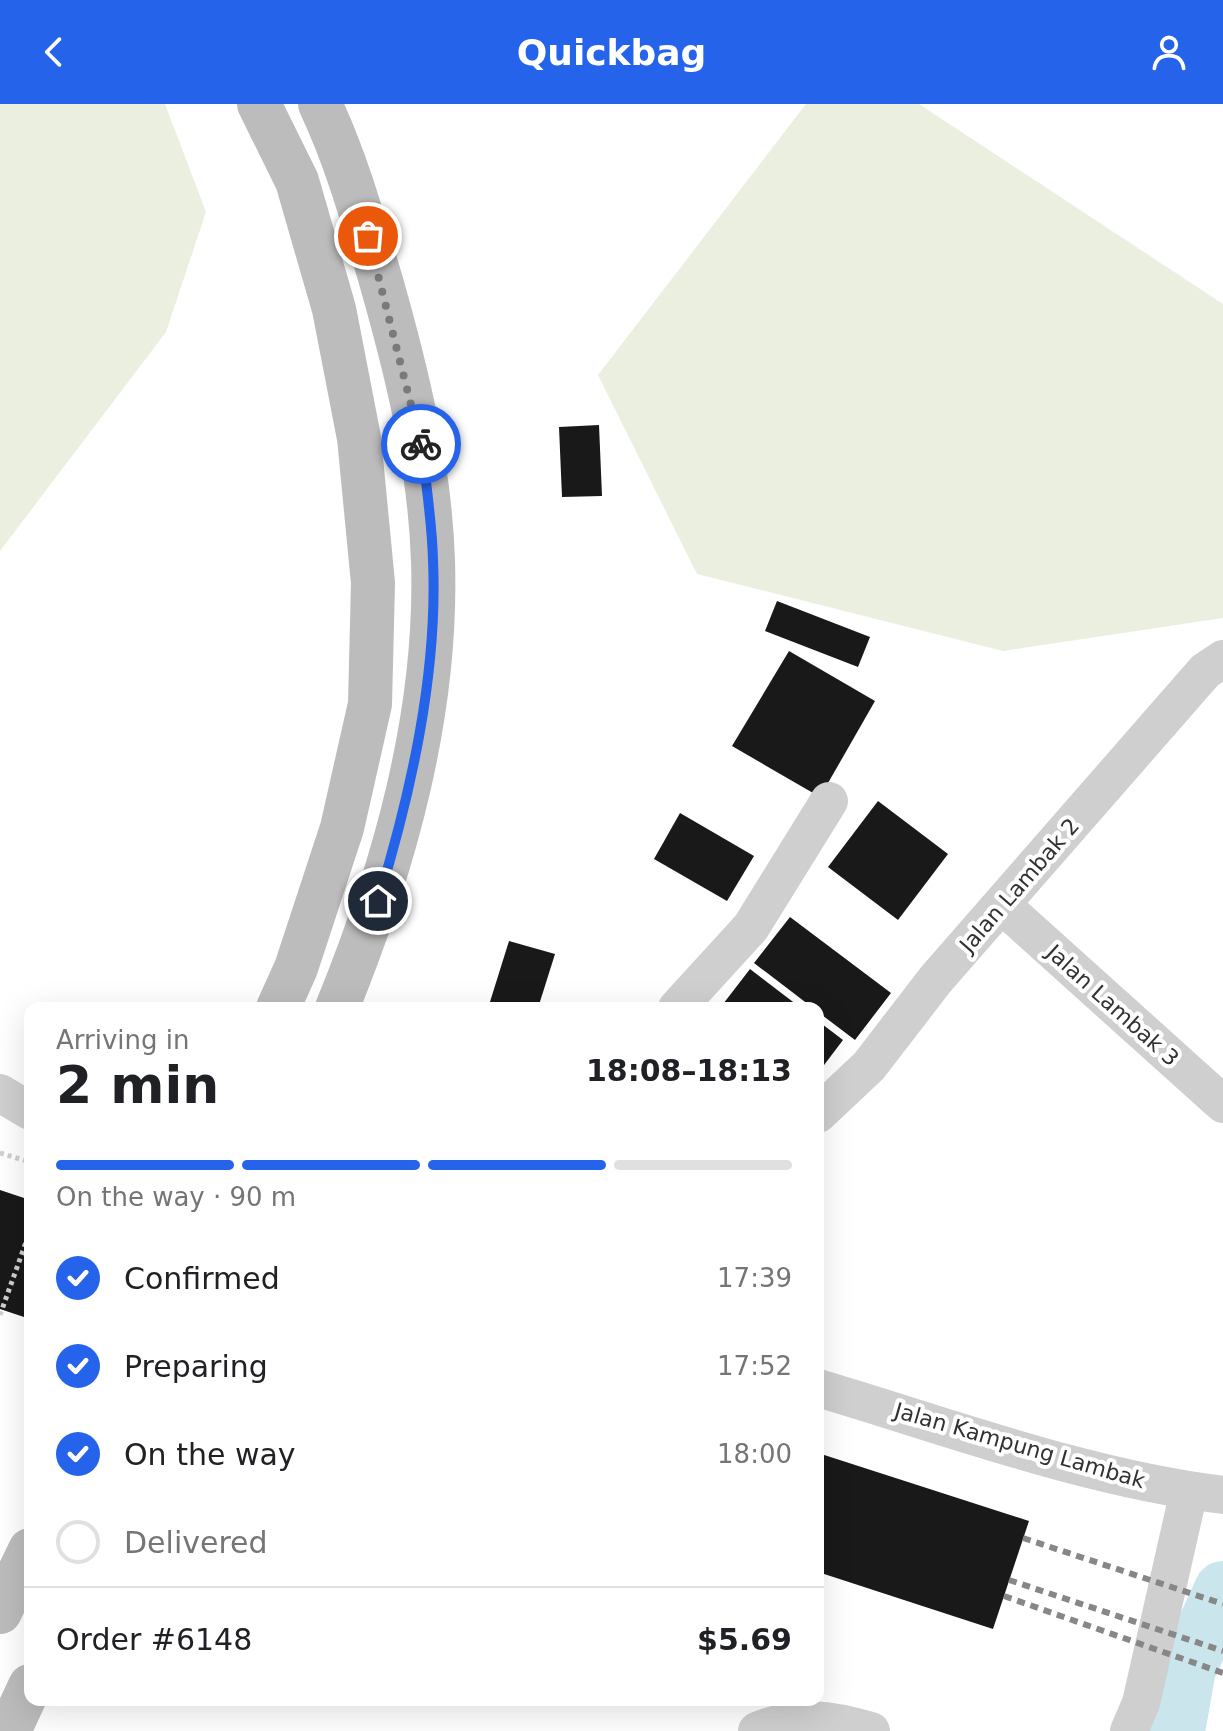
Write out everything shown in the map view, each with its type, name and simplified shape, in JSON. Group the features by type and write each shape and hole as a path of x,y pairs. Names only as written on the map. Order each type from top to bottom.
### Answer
{"main road":[{"path":"259,104 297,181 334,309 359,438 373,583 370,704 342,828 296,968 281,1002"},
{"path":"320,104 345,156 391,316 421,446 433,561 428,675 400,827 371,926 339,1002"},
{"path":"0,1612 24,1562"},
{"path":"9,1731 24,1699"}],"street":[{"name":"Jalan Lambak 2","path":"824,1108 869,1066 936,979 1003,906 1205,671 1223,659"},
{"path":"682,1002 751,927 829,801"},
{"name":"Jalan Lambak 3","path":"1003,906 1223,1104"},
{"path":"0,1093 24,1107"},
{"name":"Jalan Kampung Lambak","path":"824,1390 1063,1461 1206,1493"},
{"path":"1129,1731 1141,1703 1206,1493"},
{"path":"757,1731 799,1719 820,1719 871,1731"}],"path":[{"path":"0,1153 24,1160"},
{"path":"0,1315 24,1248"}],"shaded area":[{"path":"0,104 165,104 206,212 166,332 0,551"},
{"path":"806,104 919,104 1223,304 1223,618 1003,651 697,574 598,375"}],"building":[{"path":"599,425 602,496 562,497 559,427"},
{"path":"777,601 870,637 858,667 765,631"},
{"path":"789,651 875,701 820,797 732,746"},
{"path":"878,801 948,854 898,920 828,867"},
{"path":"680,813 754,856 727,901 654,859"},
{"path":"790,917 891,993 855,1040 824,1017 824,1002 805,1002 754,963"},
{"path":"509,941 555,954 540,1002 490,1002"},
{"path":"750,969 793,1002 725,1002"},
{"path":"824,1026 843,1040 824,1065"},
{"path":"0,1190 24,1198 24,1317 0,1309"},
{"path":"824,1455 1029,1521 993,1629 824,1574"}],"waterway":[{"path":"1176,1731 1187,1669 1223,1590"}],"railway":[{"path":"1023,1538 1223,1604"},
{"path":"1009,1580 1223,1651"},
{"path":"1004,1596 1223,1673"}],"way so far":[{"path":"368,236 391,316 421,444"}],"route":[{"path":"378,901 400,827 428,675 433,561 421,444"}]}
